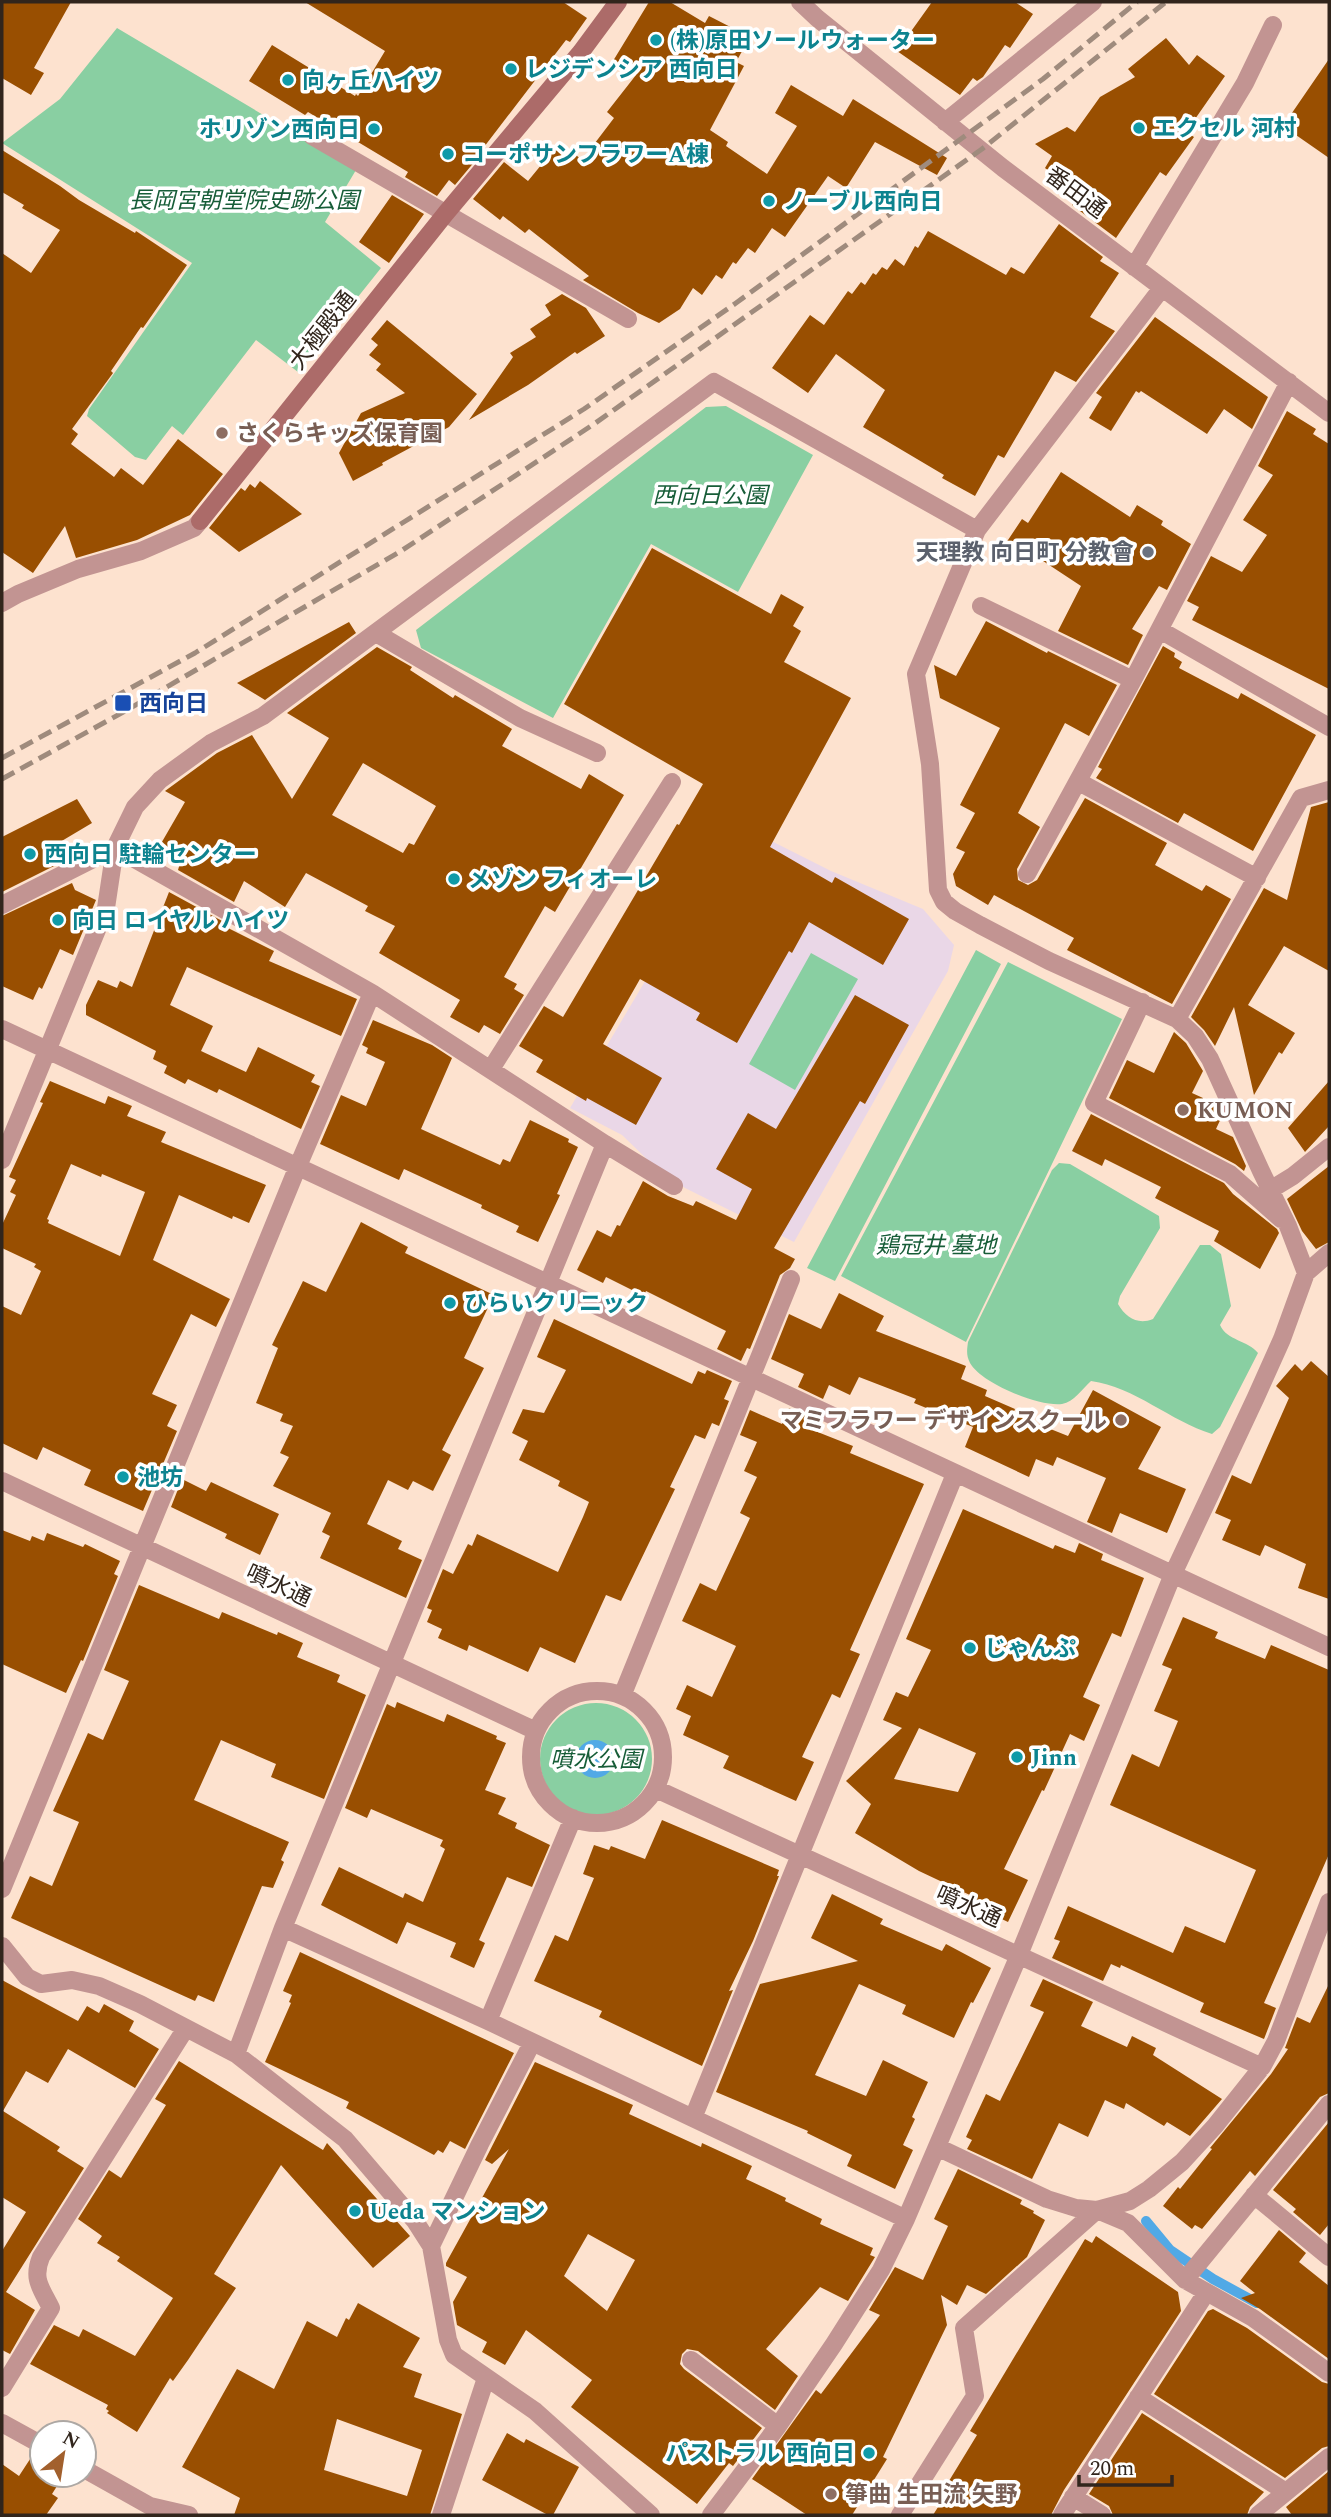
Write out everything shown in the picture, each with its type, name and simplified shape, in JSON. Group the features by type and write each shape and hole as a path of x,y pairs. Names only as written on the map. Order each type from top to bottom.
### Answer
{"main road":[{"name":"大極殿通","path":"200,521 446,213 581,52 618,2"}],"street":[{"name":"番田通","path":"800,2 945,122 1329,413"},
{"path":"945,122 1093,2"},
{"path":"1134,267 1245,83 1273,25"},
{"path":"312,136 628,319"},
{"path":"1162,288 977,530 916,674 930,764 938,890 944,902 955,911 1049,961 1177,1019 1195,1036 1210,1059 1288,1226 1306,1273"},
{"path":"2,1160 106,908 116,848 135,807 160,780 211,743 263,716 714,382 977,530"},
{"path":"1027,874 1160,630 1289,382"},
{"name":"大極殿通","path":"2,603 78,569 141,551 194,528 200,521"},
{"path":"981,606 1133,680"},
{"path":"1160,630 1329,727"},
{"path":"376,633 520,718 597,753"},
{"path":"491,1069 672,782"},
{"path":"1079,782 1257,878"},
{"path":"1177,1019 1301,798 1329,790"},
{"path":"2,905 116,848"},
{"path":"116,848 372,993 674,1186"},
{"path":"2,1889 298,1166 372,993"},
{"path":"1142,1002 1094,1103 1230,1174 1288,1226"},
{"path":"2,1029 1329,1647"},
{"path":"236,2054 283,1928 605,1144"},
{"path":"1270,1190 1293,1176 1329,1147"},
{"path":"711,2515 778,2426 881,2270 906,2219 1019,1955 1173,1574 1266,1374 1306,1273 1329,1253"},
{"path":"622,1696 791,1279"},
{"path":"693,2118 955,1474"},
{"name":"噴水通","path":"2,1481 536,1731"},
{"path":"602,1691 622,1696 641,1707 655,1725 662,1745 663,1768 656,1789 644,1804 629,1816 610,1822 591,1823 573,1818 557,1810 536,1782 531,1747 536,1731 547,1713 563,1700 582,1693 602,1691"},
{"name":"噴水通","path":"656,1789 1262,2067"},
{"path":"488,2021 573,1818"},
{"path":"900,2515 975,2396 964,2328 1097,2210 1130,2201 1149,2189 1182,2162 1215,2126 1262,2067 1276,2041 1329,1902"},
{"path":"283,1928 488,2021 906,2219"},
{"path":"2,1945 27,1978 41,1984 72,1980 99,1986 140,2004 236,2054 345,2139 415,2221 431,2246 447,2340 454,2355 536,2411 652,2515"},
{"path":"2,2388 51,2308 36,2278 41,2256 186,2028"},
{"path":"431,2246 532,2043"},
{"path":"1185,2280 1329,2104"},
{"path":"937,2147 1047,2199 1076,2208 1097,2210 1128,2222 1185,2280 1253,2318 1329,2373"},
{"path":"1254,2195 1329,2256"},
{"path":"1062,2515 1206,2293"},
{"path":"691,2360 778,2426"},
{"path":"441,2515 486,2378"},
{"path":"1138,2397 1286,2492"},
{"path":"2,2423 28,2437"},
{"path":"1258,2515 1329,2457"},
{"path":"98,2478 148,2511 189,2515"},
{"path":"1073,2497 1102,2515"}],"shaded area":[{"path":"738,824 831,871 923,909 954,945 948,971 794,1242 685,1188 650,1162 622,1135 570,1108"}],"green space":[{"name":"長岡宮朝堂院史跡公園","path":"117,28 356,170 325,222 381,268 298,372 256,340 183,435 172,426 146,460 135,457 87,416 89,409 192,263 2,143 60,99"},
{"name":"西向日公園","path":"726,406 813,455 738,592 651,544 553,718 421,648 416,630 706,407"},
{"path":"976,950 1001,964 835,1281 807,1268"},
{"path":"811,953 858,979 795,1090 749,1064"},
{"name":"鶏冠井 墓地","path":"1008,962 1122,1019 966,1342 841,1276"},
{"path":"1059,1163 1070,1164 1159,1216 1160,1228 1120,1296 1118,1304 1133,1319 1153,1319 1200,1245 1210,1245 1221,1254 1231,1306 1220,1325 1227,1334 1249,1345 1258,1353 1220,1427 1212,1434 1107,1384 1091,1381 1070,1401 1052,1404 1026,1398 998,1386 976,1371 970,1363 967,1355 968,1342 1052,1170"},
{"name":"噴水公園","path":"596,1703 617,1708 635,1720 647,1738 652,1759 647,1780 635,1798 617,1810 596,1815 575,1810 557,1798 545,1780 540,1759 545,1738 557,1720 575,1708"}],"water":[{"path":"595,1740 608,1746 614,1759 608,1772 595,1778 582,1772 576,1759 582,1746"}],"building":[{"path":"2,2 71,2 34,68 44,73 31,95 2,78"},
{"path":"305,2 563,2 587,18 570,42 566,40 484,147 486,148 455,185 449,180 437,196 405,177 408,172 308,112 305,115 249,81 272,45 358,96 385,51"},
{"path":"649,2 670,2 705,23 709,16 750,37 736,62 744,66 710,130 728,142 726,146 767,174 797,126 775,113 791,85 843,116 853,99 947,158 937,175 875,142 846,188 828,176 785,237 772,228 755,253 748,248 736,264 733,262 722,279 716,275 702,295 693,288 680,309 659,323 638,313 583,280 589,276 529,229 525,233 503,216 500,220 473,199 504,162 528,181 560,142 582,160 614,118 607,112 636,75 613,61"},
{"path":"932,2 1015,2 1033,14 1010,48 1005,45 983,77 977,81 973,78 960,95 897,51"},
{"path":"1166,38 1189,65 1197,55 1225,76 1186,132 1194,137 1166,176 1160,172 1116,238 1072,205 1079,194 1045,168 1052,156 1035,144 1067,127 1075,132 1100,97 1135,77 1128,69"},
{"path":"1329,59 1329,158 1283,126"},
{"path":"2,150 187,265 72,429 78,434 71,444 114,477 121,468 143,485 178,439 223,474 190,515 137,540 76,558 65,526 33,573 2,552 2,253 31,273 60,230 22,208 24,205 2,192"},
{"path":"392,195 424,214 389,263 359,242"},
{"path":"1059,224 1103,257 1100,261 1119,273 1090,317 1115,331 1076,382 1055,371 1004,458 998,455 975,496 863,427 885,390 836,354 808,393 772,368 810,315 824,325 848,291 852,294 861,282 865,285 873,273 876,275 882,267 887,270 895,259 904,266 915,246 918,248 928,231 1006,275 1011,267 1024,274"},
{"path":"562,294 586,308 605,336 577,354 575,352 528,385 469,420 513,357 510,353 536,337 530,329 551,315 545,305"},
{"path":"1155,317 1268,397 1252,429 1224,409 1207,434 1141,391 1136,391 1111,431 1089,418 1102,397 1096,393"},
{"path":"387,320 477,394 449,427 353,481 339,453 361,413 405,393 376,370 381,364 369,355 378,345 371,339"},
{"path":"1287,411 1316,429 1313,434 1329,444 1329,689 1192,620 1199,607 1187,601 1211,556 1242,572 1267,535 1243,520 1273,475 1258,466"},
{"path":"1061,472 1130,517 1137,505 1163,521 1161,525 1191,544 1167,590 1159,586 1132,629 1143,635 1128,665 1058,631 1081,586 1031,553 1029,557 1006,543 1022,519 1028,523"},
{"path":"260,481 302,514 239,552 209,528 241,488 245,491 250,484 255,488"},
{"path":"652,548 771,614 781,594 804,607 793,626 801,631 784,662 851,698 770,847 832,883 835,877 909,919 883,965 809,922 792,953 789,951 737,1043 696,1020 700,1013 640,979 603,1044 662,1078 636,1125 587,1098 586,1101 536,1072 543,1060 519,1046 544,1006 563,1017 703,784 564,704"},
{"path":"986,621 1117,685 1089,736 1065,723 1018,813 1040,827 1017,869 1018,880 1028,885 1037,880 1085,798 1167,843 1155,865 1202,891 1206,885 1231,899 1172,1004 1067,950 1074,938 994,895 988,905 956,886 953,874 965,852 956,848 975,813 960,805 1000,728 940,698 934,665 956,676"},
{"path":"349,622 356,633 265,700 237,683"},
{"path":"1163,646 1175,653 1174,657 1182,662 1179,668 1238,699 1241,693 1316,735 1253,851 1184,813 1178,823 1096,778 1102,769 1098,767"},
{"path":"377,647 412,667 410,670 453,698 455,695 512,729 502,746 581,789 589,774 624,795 555,912 545,906 504,977 517,984 514,989 524,995 500,1034 484,1025 479,1033 450,1017 460,1000 379,953 395,926 365,911 368,906 306,873 285,907 244,881 234,902 178,870 181,860 159,847 185,802 165,791 217,753 252,735 292,799 329,738 287,713","holes":["363,763 436,806 414,845 409,843 403,853 332,815"]},
{"name":"西向日 駐輪センター","path":"77,799 92,823 55,845 62,862 2,892 2,837"},
{"path":"1329,802 1329,971 1284,946 1248,1005 1295,1033 1282,1054 1279,1052 1254,1095 1234,1007 1215,1046 1191,1017 1264,888 1287,900 1311,807"},
{"path":"72,883 75,890 96,900 73,955 60,949 42,989 39,987 33,1000 2,986 2,916"},
{"path":"169,892 224,922 222,925 274,951 269,961 357,999 341,1036 187,967 170,1005 213,1026 201,1051 246,1072 258,1047 315,1075 311,1082 320,1086 301,1129 219,1089 217,1093 188,1079 185,1084 164,1073 167,1066 153,1059 156,1051 86,1015 86,1005 98,980 117,988 120,981 132,987"},
{"path":"855,995 909,1025 865,1104 860,1101 774,1248 795,1259 790,1268 780,1275 750,1349 747,1348 741,1361 717,1349 726,1331 646,1291 644,1296 606,1277 603,1283 577,1270 597,1230 611,1237 617,1225 620,1226 643,1181 668,1196 693,1206 696,1201 736,1220 752,1189 716,1169 748,1113 776,1129"},
{"path":"373,1020 432,1045 452,1058 421,1129 500,1165 503,1159 510,1162 530,1120 569,1139 568,1142 578,1147 538,1242 516,1232 519,1226 481,1208 482,1205 404,1169 399,1180 320,1144 341,1095 366,1106 385,1062 366,1053 368,1048 362,1045"},
{"path":"1174,1032 1186,1043 1203,1071 1192,1093 1221,1110 1223,1114 1216,1129 1233,1137 1246,1166 1244,1171 1109,1098 1127,1060 1154,1073"},
{"path":"50,1081 105,1104 108,1096 132,1106 127,1116 166,1132 161,1142 266,1185 249,1223 233,1216 232,1219 179,1195 153,1260 230,1299 216,1327 191,1314 152,1394 177,1405 167,1426 177,1431 143,1511 84,1485 91,1470 43,1447 37,1460 2,1443 2,1306 21,1315 41,1271 34,1267 36,1264 2,1248 2,1225 16,1195 10,1192 16,1180 9,1177 43,1103 40,1102","holes":["71,1164 101,1177 102,1174 145,1192 120,1256 48,1223 47,1219"]},
{"path":"1329,1081 1329,1126 1305,1152 1288,1128"},
{"path":"1091,1114 1224,1183 1233,1194 1277,1229 1279,1233 1260,1269 1214,1241 1219,1231 1155,1198 1161,1187 1105,1159 1102,1166 1072,1151"},
{"path":"1329,1166 1329,1242 1316,1249 1302,1231 1287,1199"},
{"path":"361,1222 408,1247 405,1253 494,1295 464,1358 484,1368 442,1450 451,1455 433,1491 413,1481 408,1490 388,1480 367,1524 402,1541 398,1549 422,1560 406,1598 320,1558 330,1536 322,1532 331,1513 273,1486 289,1457 280,1453 293,1426 280,1421 283,1414 256,1403 278,1348 272,1345 303,1281 326,1292"},
{"path":"839,1293 884,1316 876,1331 966,1366 961,1379 987,1390 985,1396 1015,1409 1013,1414 1068,1436 1093,1390 1161,1427 1138,1469 1186,1489 1167,1533 1120,1513 1112,1533 1087,1522 1106,1478 1057,1457 1053,1466 1036,1459 1029,1477 965,1447 973,1427 914,1403 916,1399 859,1377 850,1395 829,1385 823,1399 798,1387 804,1374 771,1359 789,1314 821,1329"},
{"path":"554,1319 692,1384 698,1371 705,1374 707,1370 732,1381 724,1399 729,1401 719,1426 712,1423 705,1439 695,1435 670,1487 675,1489 621,1601 606,1595 575,1663 540,1647 528,1672 469,1645 467,1651 438,1638 442,1629 427,1622 432,1610 427,1608 443,1569 453,1574 468,1544 472,1546 477,1534 558,1572 583,1517 589,1502 558,1486 560,1481 519,1460 528,1441 512,1433 523,1409 544,1413 566,1370 537,1357"},
{"path":"1311,1361 1329,1377 1329,1599 1298,1588 1306,1564 1265,1545 1260,1556 1222,1540 1231,1520 1215,1513 1232,1475 1251,1484 1289,1398 1276,1386 1295,1364 1302,1371"},
{"path":"789,1408 814,1420 810,1429 853,1446 850,1453 924,1484 850,1650 860,1654 840,1698 832,1694 802,1757 814,1762 796,1801 723,1768 729,1756 683,1735 691,1716 676,1709 687,1685 712,1697 736,1646 682,1621 700,1583 716,1591 750,1518 740,1513 757,1477 744,1471 757,1442 740,1435 750,1410 782,1424"},
{"path":"182,1479 206,1491 211,1482 279,1514 260,1555 225,1538 227,1534 171,1507"},
{"path":"963,1509 1053,1549 1055,1545 1075,1553 1079,1543 1103,1554 1101,1560 1144,1578 1121,1637 1112,1633 1083,1697 1100,1705 1084,1741 1070,1734 1004,1869 1028,1880 1008,1922 968,1903 972,1896 919,1871 855,1833 871,1804 846,1781 902,1728 883,1720 896,1692 908,1697 931,1650 906,1639","holes":["919,1728 976,1753 958,1792 894,1779"]},
{"path":"2,1530 30,1541 32,1536 44,1541 47,1533 83,1547 85,1544 120,1561 114,1574 118,1576 83,1661 81,1660 66,1693 2,1664"},
{"path":"139,1585 219,1619 222,1612 303,1643 297,1657 340,1675 337,1682 366,1695 324,1799 271,1777 276,1764 221,1740 194,1800 289,1842 273,1888 262,1886 214,2002 198,1995 195,2001 11,1918 30,1876 52,1886 79,1822 53,1811 88,1733 103,1740 129,1681 104,1670"},
{"path":"1183,1617 1218,1632 1215,1638 1265,1659 1271,1645 1329,1670 1329,1854 1264,2003 1276,2008 1264,2039 1200,2012 1204,2003 1121,1965 1120,1968 1111,1964 1103,1981 1052,1958 1060,1941 1054,1939 1068,1906 1173,1953 1185,1926 1225,1943 1256,1870 1110,1805 1132,1754 1159,1767 1178,1721 1154,1711 1172,1669 1162,1665"},
{"path":"397,1702 444,1722 447,1714 497,1736 496,1739 506,1743 485,1790 506,1798 498,1814 517,1823 515,1828 550,1845 532,1887 507,1877 479,1940 485,1943 474,1968 450,1957 456,1943 407,1922 397,1944 321,1905 339,1867 403,1898 405,1893 423,1902 445,1849 440,1846 443,1840 371,1809 367,1818 345,1808 387,1704 395,1708"},
{"path":"662,1820 779,1870 753,1941 729,1991 733,1990 702,2066 599,2017 602,2011 534,1981 555,1935 568,1941 594,1878 583,1874 594,1845 609,1850 611,1846 645,1859"},
{"path":"832,1894 883,1919 880,1924 942,1951 946,1944 991,1968 954,2038 902,2014 906,2005 859,1984 815,2075 866,2096 883,2060 928,2082 903,2145 913,2150 895,2189 847,2166 852,2155 807,2133 808,2131 716,2092 760,1984 858,1961 811,1938"},
{"path":"300,1952 514,2053 465,2149 450,2141 443,2153 438,2150 434,2155 346,2108 349,2102 265,2062 291,2003 289,2002 292,1995 283,1991"},
{"path":"1043,1979 1093,2002 1081,2026 1127,2047 1132,2036 1156,2048 1153,2055 1222,2099 1190,2136 1167,2122 1164,2126 1126,2103 1124,2109 1105,2100 1088,2137 1059,2123 1032,2179 967,2149 972,2140 966,2137 986,2094 1000,2101 1044,2012 1030,2006"},
{"path":"2,1980 78,2021 87,2006 99,2013 104,2004 134,2021 129,2031 159,2049 135,2088 68,2049 48,2083 26,2071 3,2111 60,2147 57,2151 84,2168 6,2292 35,2310 10,2354 2,2350 2,2251 26,2212 2,2197"},
{"path":"1329,1984 1329,2093 1320,2097 1255,2176 1250,2171 1202,2229 1195,2225 1192,2229 1163,2206 1178,2187 1180,2189 1271,2074 1288,2049 1285,2048 1297,2017 1310,2023"},
{"path":"179,2061 323,2150 327,2143 410,2236 373,2268 281,2165 214,2274 236,2288 173,2381 170,2378 137,2432 107,2413 108,2405 30,2364 54,2325 79,2337 83,2329 135,2356 173,2298 117,2261 120,2257 97,2243 102,2236 78,2219 109,2170 121,2178 166,2105 155,2099"},
{"path":"535,2062 633,2105 629,2114 701,2147 702,2143 752,2166 746,2179 822,2219 820,2224 873,2248 870,2255 875,2257 848,2301 820,2287 766,2349 798,2376 775,2410 698,2351 687,2349 682,2354 680,2364 684,2369 762,2428 733,2466 729,2463 697,2504 571,2407 592,2380 526,2330 505,2365 482,2352 487,2342 457,2325 453,2302 467,2277 446,2266 446,2263 509,2149 492,2164 485,2160","holes":["588,2234 635,2260 607,2311 564,2276"]},
{"path":"1329,2122 1329,2224 1320,2235 1293,2212 1296,2209 1273,2190"},
{"path":"958,2169 1022,2200 1020,2204 1045,2220 1027,2257 986,2294 967,2285 957,2305 941,2295 947,2325 883,2457 887,2459 852,2515 807,2515 752,2479 816,2390 821,2394 880,2315 869,2310 895,2267 923,2280 948,2226 934,2219"},
{"path":"1279,2230 1306,2253 1299,2262 1329,2286 1329,2359 1241,2298 1255,2293 1240,2281"},
{"path":"1096,2236 1178,2292 1181,2311 1064,2490 1051,2515 933,2515 945,2496 941,2494 977,2435 970,2431 1085,2239 1092,2243"},
{"path":"358,2303 420,2338 403,2367 422,2374 414,2397 462,2414 430,2515 234,2515 240,2498 182,2467 237,2369 274,2389 307,2321 337,2337 346,2318 349,2320","holes":["337,2419 422,2450 407,2496 324,2470"]},
{"path":"1213,2309 1247,2328 1322,2382 1329,2384 1329,2446 1322,2448 1285,2478 1154,2394 1208,2311"},
{"path":"1142,2413 1264,2492 1250,2507 1247,2515 1113,2515 1109,2506 1089,2494"},
{"path":"507,2433 524,2443 526,2439 579,2467 553,2515 548,2515 482,2480"},
{"path":"28,2462 28,2489 55,2489 52,2494 58,2498 46,2515 2,2515 2,2464 19,2476"},
{"path":"1329,2471 1329,2515 1292,2515 1286,2507"}],"waterway":[{"path":"1146,2221 1170,2250 1213,2279 1257,2303"}],"railway":[{"path":"2,758 195,653 584,409 736,303 1043,79 1137,2"},
{"path":"2,779 127,710 401,551 594,424 982,149 1166,2"}],"place":[{"name":"(株)原田ソールウォーター","path":"656,40"},
{"name":"レジデンシア 西向日","path":"511,69"},
{"name":"向ヶ丘ハイツ","path":"288,80"},
{"name":"エクセル 河村","path":"1139,128"},
{"name":"ホリゾン西向日","path":"374,129"},
{"name":"コーポサンフラワーA棟","path":"448,154"},
{"name":"ノーブル西向日","path":"769,201"},
{"name":"さくらキッズ保育園","path":"222,433"},
{"name":"天理教 向日町 分教會","path":"1148,552"},
{"name":"西向日","path":"123,703"},
{"name":"西向日 駐輪センター","path":"30,854"},
{"name":"メゾン フィオーレ","path":"454,879"},
{"name":"向日 ロイヤル ハイツ","path":"58,920"},
{"name":"KUMON","path":"1183,1110"},
{"name":"ひらいクリニック","path":"450,1303"},
{"name":"マミフラワー デザインスクール","path":"1121,1420"},
{"name":"池坊","path":"123,1477"},
{"name":"じゃんぷ","path":"970,1648"},
{"name":"Jinn","path":"1017,1757"},
{"name":"Ueda マンション","path":"355,2211"},
{"name":"パストラル 西向日","path":"869,2453"},
{"name":"箏曲 生田流 矢野","path":"831,2494"}]}
